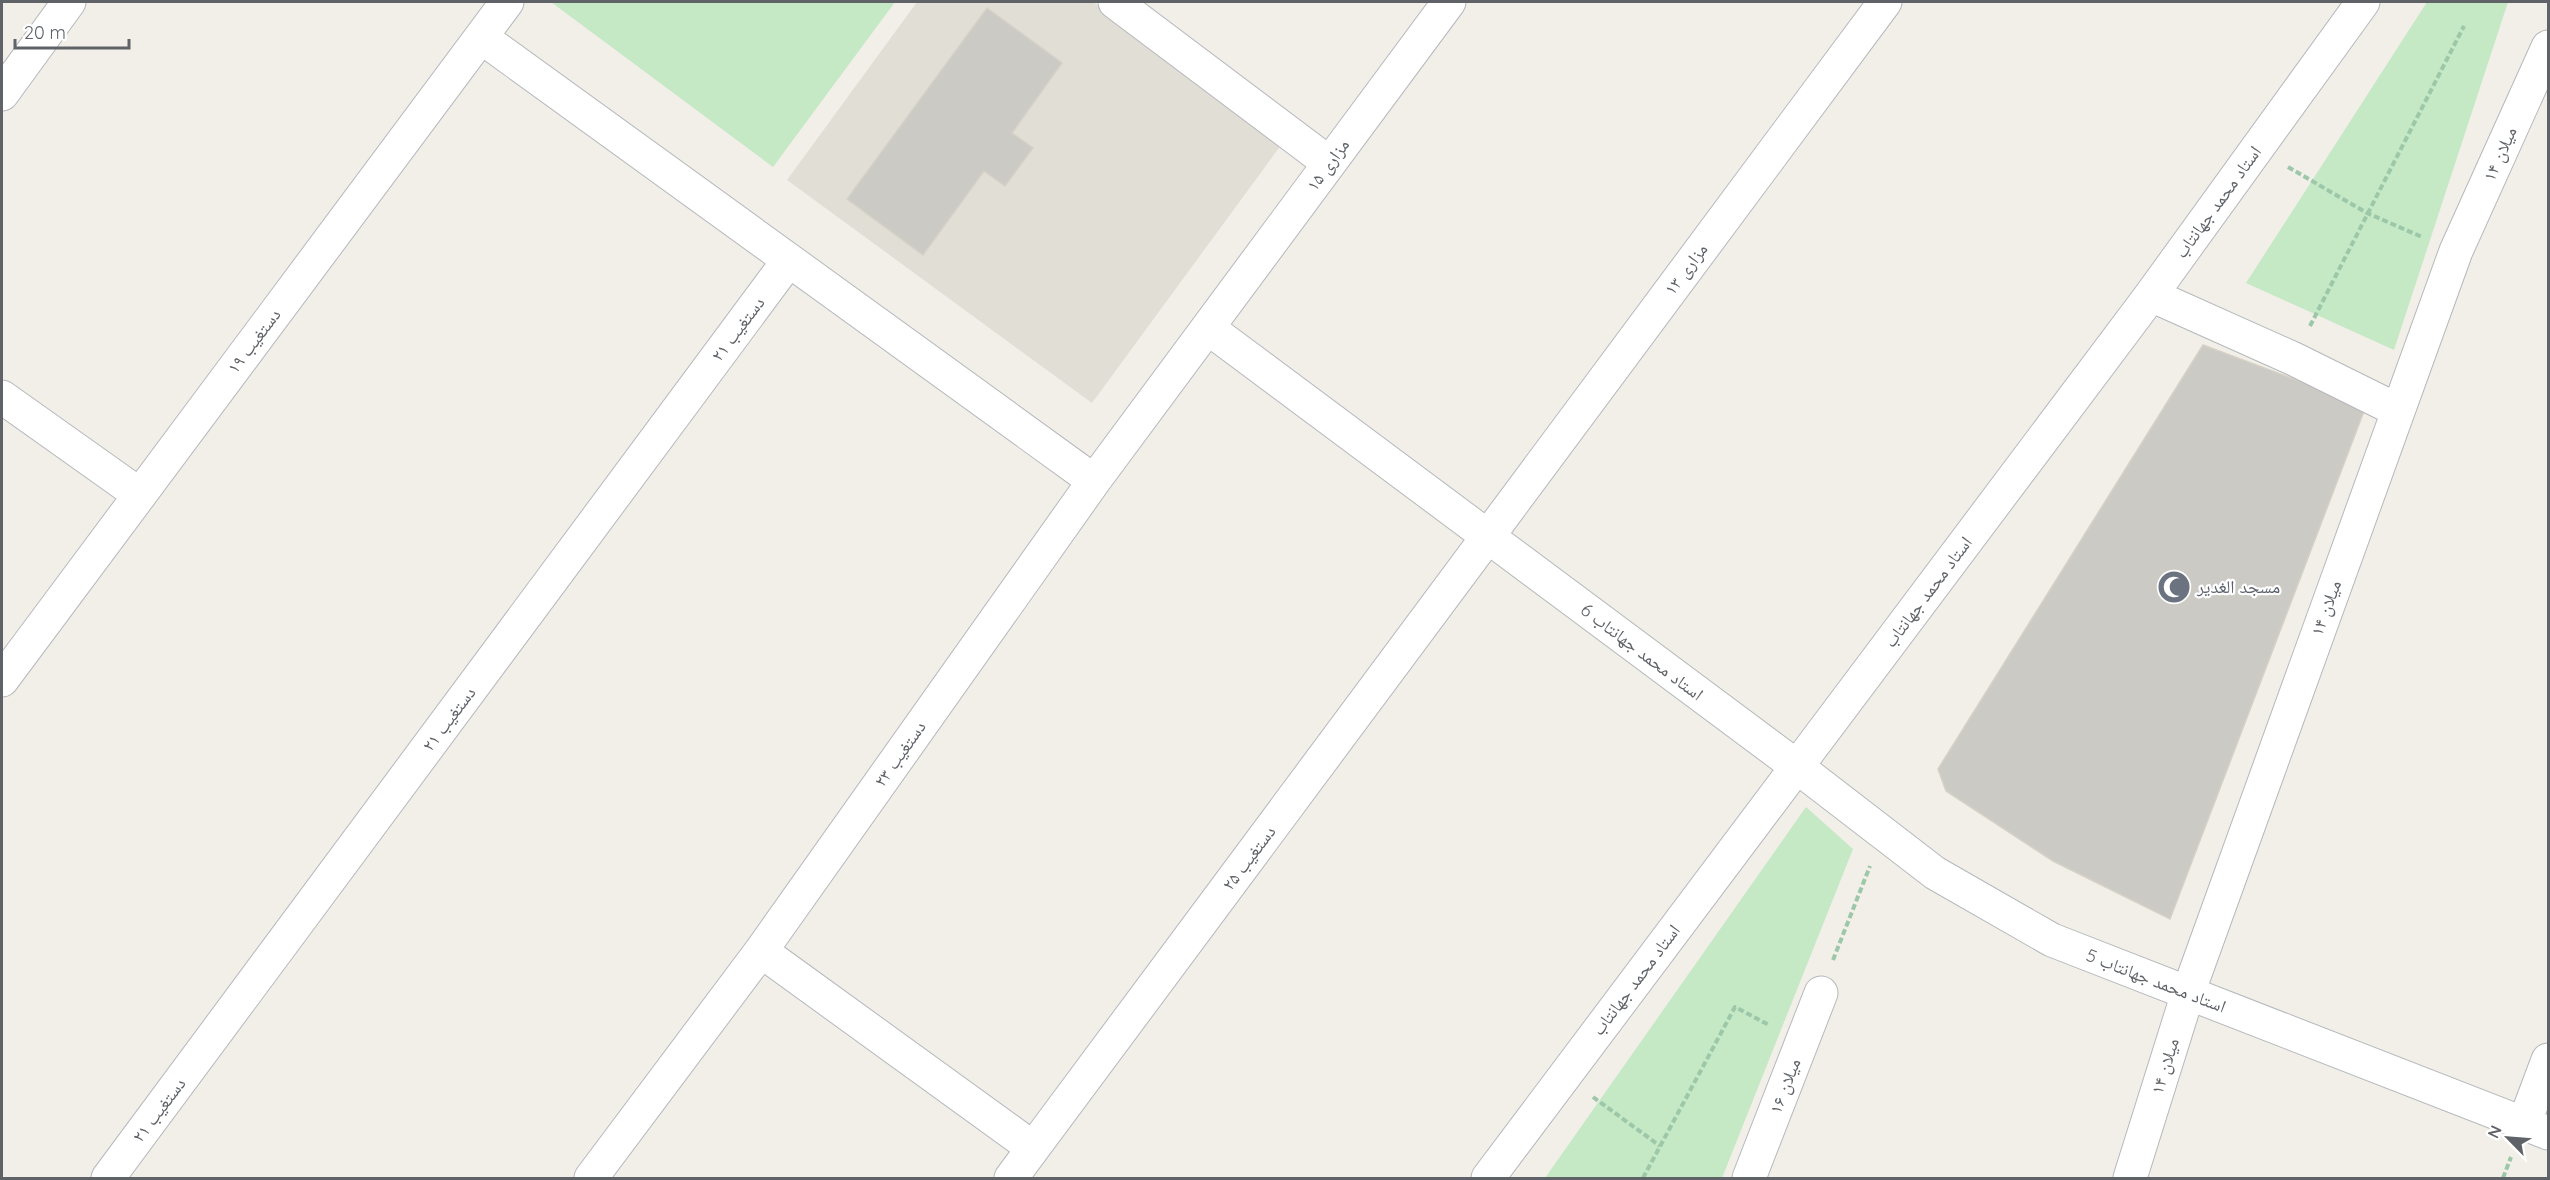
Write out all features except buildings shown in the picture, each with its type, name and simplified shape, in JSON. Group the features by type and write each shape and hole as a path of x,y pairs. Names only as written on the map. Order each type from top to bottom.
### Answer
{"street":[{"path":"2,94 69,2"},
{"name":"دستغیب ۱۹","path":"2,680 507,2"},
{"path":"1115,2 1329,163"},
{"name":"مزاری ۱۵","path":"1208,328 1449,2"},
{"name":"مزاری ۱۳","path":"1488,537 1885,2"},
{"name":"استاد محمد جهانتاب","path":"1488,1179 2151,295 2363,2"},
{"path":"481,37 1094,481"},
{"name":"میلان ۱۴","path":"2130,1179 2188,993 2397,410 2456,251 2548,47"},
{"name":"دستغیب ۲۱","path":"108,1179 789,261"},
{"path":"2151,295 2294,359 2397,410"},
{"name":"استاد محمد جهانتاب 6","path":"1208,328 1796,766"},
{"name":"دستغیب ۲۳","path":"591,1179 761,951 1094,481 1208,328"},
{"path":"2,397 140,495"},
{"name":"دستغیب ۲۵","path":"1011,1179 1488,537"},
{"name":"استاد محمد جهانتاب 5","path":"1796,766 1935,873 2052,940 2536,1128"},
{"path":"761,951 1033,1148"},
{"name":"میلان ۱۶","path":"1749,1179 1821,993"},
{"path":"2536,1128 2548,1060"}],"path":[{"path":"2294,359 2464,26"},
{"path":"2257,149 2367,213 2456,251"},
{"path":"1821,993 1883,832"},
{"path":"1643,1179 1735,1007 1802,1042"},
{"path":"1564,1076 1660,1146"}],"shaded area":[{"path":"917,2 1093,2 1284,141 1092,403 787,180"}],"green space":[{"path":"551,2 895,2 773,167"},
{"path":"2427,2 2508,2 2394,350 2246,283"},
{"path":"1806,807 1853,849 1722,1178 1545,1178"}],"place":[{"name":"مسجد الغدیر","path":"2174,587"}]}
